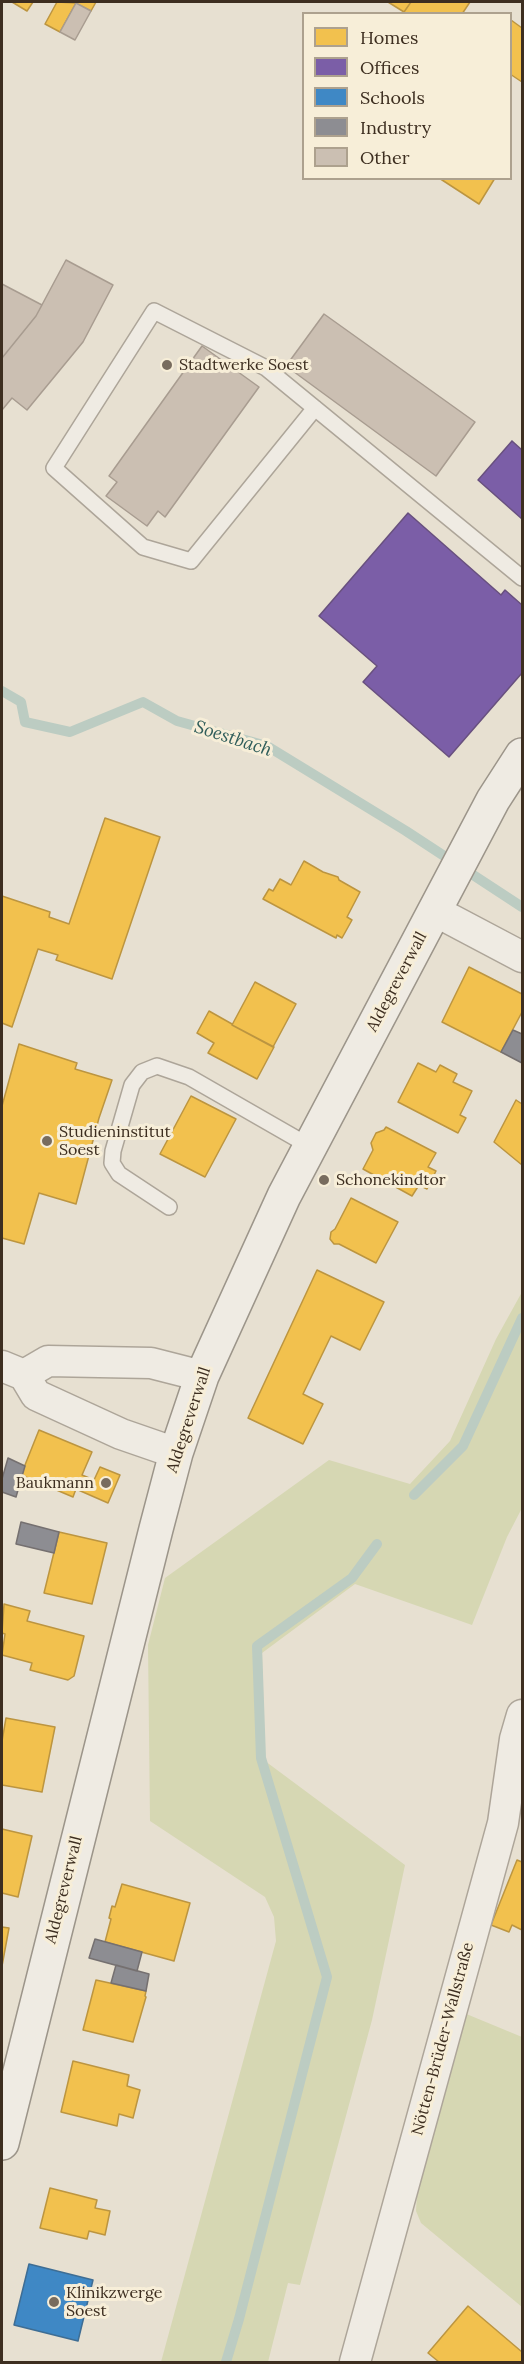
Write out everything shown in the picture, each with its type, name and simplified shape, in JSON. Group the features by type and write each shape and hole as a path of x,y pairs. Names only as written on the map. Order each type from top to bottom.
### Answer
{"street":[{"name":"Aldegreverwall","path":"2,2142 176,1453 202,1376 284,1196 493,800 522,755"},
{"path":"439,903 522,957"},
{"path":"176,1453 121,1434 36,1395 13,1371 48,1361 151,1363 202,1376"},
{"name":"Nötten-Brüder-Wallstraße","path":"355,2362 513,1827 514,1739 522,1715"}],"lane":[{"path":"315,408 190,561 143,548 54,468 154,311 266,368 315,408 522,578"},
{"path":"169,1207 119,1174 112,1163 113,1151 132,1085 142,1072 157,1066 189,1077 310,1148"}],"green space":[{"path":"522,1292 522,1508 507,1537 472,1625 355,1584 262,1653 265,1761 405,1865 372,2020 300,2285 288,2283 268,2362 161,2362 276,1941 274,1917 265,1897 150,1821 148,1645 165,1578 329,1460 410,1484 450,1441 496,1339"},
{"path":"464,2013 522,2037 522,2307 421,2223 416,2211 417,2195"}],"building: Homes":[{"path":"12,2 33,2 27,11"},
{"path":"57,2 76,3 60,32 45,24"},
{"path":"73,2 96,2 91,11"},
{"path":"388,2 411,2 404,12"},
{"path":"411,2 470,2 463,12 404,12"},
{"path":"512,21 522,28 522,82 512,75"},
{"path":"442,180 494,180 479,204"},
{"path":"105,818 160,837 112,979 56,960 58,955 38,949 12,1027 2,1023 2,896 50,912 49,917 69,924"},
{"path":"304,861 323,872 338,877 339,880 360,892 347,917 352,920 342,938 337,935 336,938 263,899 269,889 273,891 280,879 291,885"},
{"path":"469,967 522,994 522,1012 501,1052 442,1022"},
{"path":"255,982 296,1004 273,1047 232,1025"},
{"path":"209,1011 274,1047 257,1079 208,1053 214,1043 197,1033"},
{"name":"Studieninstitut Soest","path":"19,1044 77,1063 75,1069 112,1080 99,1118 76,1204 39,1193 24,1244 2,1238 2,1106"},
{"path":"418,1063 436,1072 440,1065 457,1074 453,1082 472,1091 460,1115 466,1118 458,1133 398,1102"},
{"path":"191,1096 236,1119 205,1177 160,1154"},
{"path":"516,1100 522,1104 522,1165 494,1142"},
{"path":"386,1127 436,1153 428,1167 436,1171 427,1189 419,1185 412,1196 363,1169 373,1150 371,1143 376,1133"},
{"path":"351,1198 398,1222 376,1263 339,1244 334,1244 330,1239 331,1232 335,1229"},
{"path":"317,1270 384,1302 360,1350 331,1336 303,1394 323,1404 303,1444 248,1418"},
{"path":"39,1430 92,1452 82,1475 94,1480 100,1467 120,1475 108,1503 76,1489 73,1497 21,1475"},
{"path":"59,1532 107,1543 92,1604 44,1593"},
{"path":"4,1604 30,1611 27,1621 84,1636 74,1676 68,1680 30,1670 32,1663 2,1655 5,1634 2,1633"},
{"path":"6,1718 55,1727 42,1792 2,1785 2,1741"},
{"path":"2,1829 32,1836 18,1897 2,1893"},
{"path":"517,1860 522,1862 522,1930 512,1925 509,1932 491,1925"},
{"path":"122,1884 190,1903 174,1961 105,1942 112,1906 115,1907"},
{"path":"2,1927 9,1928 2,1966"},
{"path":"96,1980 146,1991 133,2042 83,2030"},
{"path":"73,2061 129,2075 127,2086 140,2090 133,2118 119,2114 117,2126 61,2112"},
{"path":"50,2188 97,2200 95,2208 110,2211 105,2235 89,2231 87,2239 40,2228"},
{"path":"468,2306 522,2352 522,2362 439,2362 428,2353"}],"building: Offices":[{"path":"512,441 522,450 522,519 478,480"},
{"path":"408,513 501,595 505,590 522,605 522,673 449,757 363,682 377,666 319,616"}],"building: Schools":[{"name":"Klinikzwerge Soest","path":"29,2264 93,2280 78,2341 14,2325"}],"building: Industry":[{"path":"513,1030 522,1034 522,1063 501,1052"},
{"path":"8,1458 25,1466 16,1497 2,1492 2,1479"},
{"path":"21,1522 59,1532 54,1553 16,1544"},
{"path":"95,1939 142,1952 137,1971 89,1958"},
{"path":"116,1965 149,1974 146,1991 111,1983"}],"building: Other":[{"path":"76,3 91,11 75,40 60,32"},
{"path":"66,260 113,285 83,342 27,410 12,398 2,410 2,358 36,316"},
{"path":"2,284 42,305 36,316 2,358"},
{"path":"324,314 475,422 436,476 286,366"},
{"path":"202,346 259,387 165,517 158,511 147,526 106,496 117,482 109,476"}],"waterway":[{"name":"Soestbach","path":"2,691 21,702 25,722 70,732 143,702 177,721 267,746 406,831 522,907"},
{"path":"414,1495 463,1446 522,1318"},
{"path":"226,2362 327,1977 261,1758 257,1646 352,1578 377,1544"}],"place":[{"name":"Stadtwerke Soest","path":"167,365"},
{"name":"Studieninstitut Soest","path":"47,1141"},
{"name":"Schonekindtor","path":"324,1180"},
{"name":"Baukmann","path":"106,1483"},
{"name":"Klinikzwerge Soest","path":"54,2302"}]}
